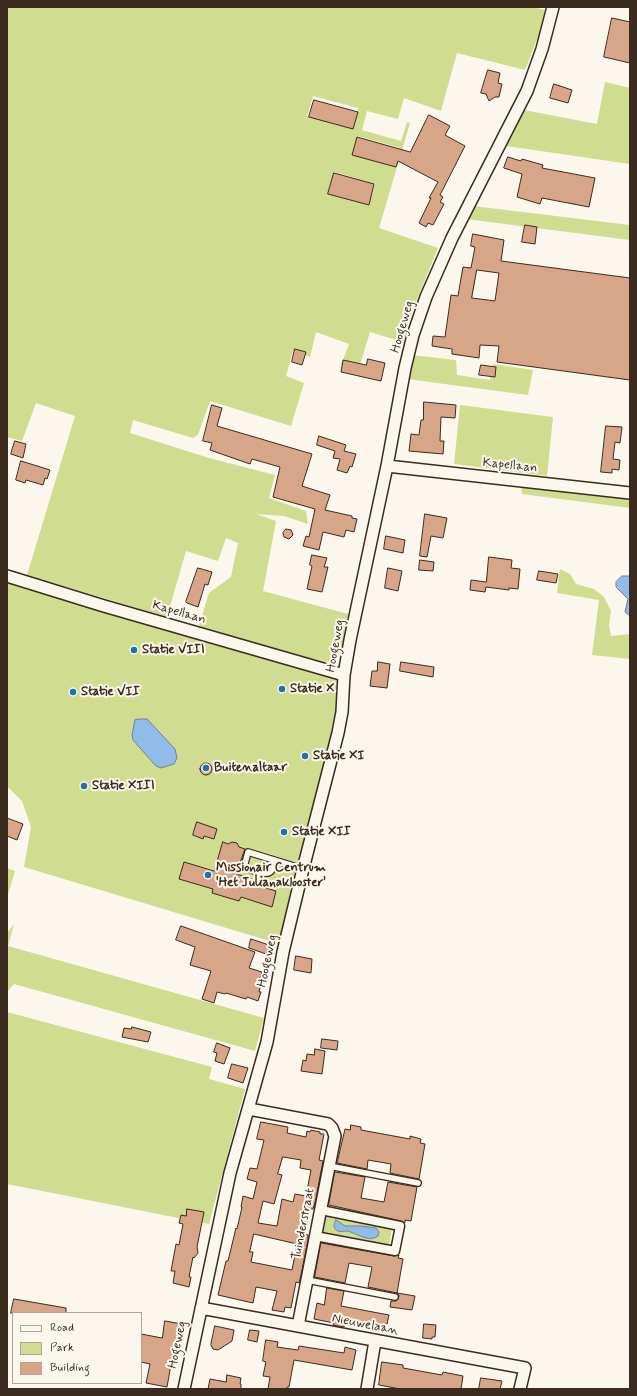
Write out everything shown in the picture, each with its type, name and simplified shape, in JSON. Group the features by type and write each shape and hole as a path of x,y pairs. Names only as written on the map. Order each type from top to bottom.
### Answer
{"street":[{"name":"Hoogeweg","path":"200,1308 230,1173 267,1042 283,952 338,733 342,712 344,675 413,335 426,297 452,238 527,91 542,49 552,7"},
{"name":"Kapellaan","path":"387,466 630,493"},
{"name":"Kapellaan","path":"7,576 104,606 344,675"},
{"name":"Tuinderstraat","path":"249,1109 328,1124 332,1128 335,1136 298,1326"},
{"path":"316,1236 395,1251 397,1244 400,1226 321,1210"},
{"name":"Nieuwelaan","path":"200,1308 525,1368 520,1389"},
{"name":"Hogeweg","path":"184,1389 200,1308"},
{"path":"367,1389 375,1341"}],"lane":[{"path":"275,860 270,873 262,873 244,867 248,852 275,860 303,869"},
{"path":"329,1166 418,1183"},
{"path":"307,1280 395,1297"}],"green space":[{"path":"7,7 532,7 545,10 534,48 525,70 457,53 441,111 404,98 398,119 367,111 362,130 401,141 407,122 410,123 379,228 438,248 409,319 403,342 370,332 358,371 341,365 349,344 316,332 310,357 293,351 286,376 304,383 291,426 210,401 198,435 193,438 133,420 130,433 209,458 275,475 269,498 306,511 308,524 284,516 256,514 276,521 263,591 348,614 344,644 337,656 324,662 277,650 199,626 209,593 231,577 238,543 226,538 218,561 186,551 167,617 27,575 75,416 36,403 22,441 7,437","holes":["313,96 358,108 353,128 307,116","358,136 400,148 396,165 353,153","335,172 375,184 369,205 329,194"]},
{"path":"605,82 630,88 630,164 506,146 524,110 597,124"},
{"path":"473,206 630,225 630,240 466,219"},
{"path":"412,355 456,360 457,375 490,380 493,364 533,370 528,395 407,379"},
{"path":"460,405 553,417 547,476 454,464"},
{"path":"521,485 630,497 630,508 522,494"},
{"path":"560,569 570,574 576,584 594,589 604,597 611,611 609,625 611,636 630,634 630,659 592,655 599,600 557,593"},
{"path":"7,577 340,680 335,731 283,945 24,867 31,827 22,801 7,786"},
{"path":"7,868 15,871 7,898"},
{"path":"14,924 8,946 264,1018 255,1051 14,984 7,992 7,933"},
{"path":"7,1012 212,1067 209,1079 245,1089 209,1224 7,1184"},
{"path":"325,1214 392,1228 389,1246 322,1235 321,1232"}],"water":[{"path":"622,576 630,576 630,616 625,612 628,599 616,587 616,582"},
{"path":"147,719 175,749 177,758 174,764 161,768 156,766 133,740 132,735 135,720"},
{"path":"336,1220 345,1226 376,1228 379,1232 378,1236 374,1238 366,1238 347,1231 338,1231 334,1226"}],"building":[{"path":"612,18 630,22 630,63 604,57"},
{"path":"488,70 500,73 498,83 502,84 499,97 495,97 489,101 486,94 481,93"},
{"path":"554,84 572,90 568,103 550,98"},
{"path":"314,100 358,112 353,129 309,117"},
{"path":"429,115 450,126 445,135 465,146 440,195 443,197 440,202 444,204 433,225 428,223 426,227 419,223 431,198 429,198 438,182 398,161 396,167 352,155 357,137 410,152"},
{"path":"508,157 543,165 542,168 595,178 589,207 542,198 540,204 517,197 522,174 504,168"},
{"path":"334,173 374,184 369,205 328,194"},
{"path":"525,225 537,227 535,244 522,242"},
{"path":"473,234 504,240 501,261 630,278 630,380 497,362 499,346 480,345 479,358 452,354 452,349 432,346 433,336 445,337 451,295 458,296 463,267 471,268 475,247 471,246","holes":["477,270 499,273 495,301 472,298"]},
{"path":"295,349 306,352 302,365 292,362"},
{"path":"368,359 385,363 381,381 341,372 343,360 366,365"},
{"path":"481,365 496,367 495,377 479,375"},
{"path":"424,402 456,405 455,418 441,417 440,441 444,441 443,454 409,451 411,434 419,435 421,420 423,420"},
{"path":"212,405 222,408 217,426 312,454 302,486 330,495 325,510 352,516 352,518 357,519 354,532 346,530 344,537 323,532 319,550 303,546 306,536 309,537 315,509 273,497 280,467 252,459 250,464 210,450 212,443 203,441"},
{"path":"606,426 622,427 620,443 615,442 613,459 620,460 619,470 612,469 612,473 601,472"},
{"path":"319,436 346,445 344,451 356,454 352,467 350,466 347,473 337,470 340,459 333,458 335,451 317,445"},
{"path":"15,441 26,444 23,458 11,454"},
{"path":"21,461 50,470 43,485 26,480 25,483 16,480"},
{"path":"425,514 447,518 443,538 431,536 427,557 420,556"},
{"path":"286,529 291,530 293,535 289,539 284,537 283,533"},
{"path":"386,536 405,540 403,553 384,549"},
{"path":"312,555 327,558 324,567 328,567 322,592 307,589 312,566 310,565"},
{"path":"489,557 512,560 511,568 520,569 518,589 509,588 509,590 486,587 485,592 470,590 471,580 486,582"},
{"path":"420,560 434,562 433,571 419,570"},
{"path":"198,568 212,572 208,585 205,584 198,607 186,602"},
{"path":"388,568 402,571 398,591 385,588"},
{"path":"539,571 558,574 556,583 537,580"},
{"path":"378,662 390,664 387,688 370,686 372,671 377,671"},
{"path":"401,662 434,667 433,677 400,671"},
{"name":"Buitenaltaar","path":"206,763 210,765 212,769 210,773 206,775 202,773 200,769 202,765"},
{"path":"7,818 23,824 17,840 7,836"},
{"path":"197,822 217,829 214,839 204,836 203,839 193,835"},
{"name":"Missionair Centrum 'Het Julianaklooster'","path":"223,842 228,844 232,842 237,843 239,847 245,849 236,874 251,878 249,883 276,891 272,907 241,897 239,901 212,893 213,889 179,879 184,862 214,871"},
{"path":"181,926 255,952 249,968 262,972 259,992 261,992 258,1001 247,997 246,999 217,992 214,1003 202,999 211,971 190,965 195,947 176,940"},
{"path":"251,939 269,945 266,954 249,948"},
{"path":"296,956 312,959 311,973 294,970"},
{"path":"132,1027 151,1032 148,1042 122,1037 124,1028 131,1029"},
{"path":"322,1039 338,1041 337,1050 321,1048"},
{"path":"217,1043 230,1048 224,1064 215,1061 217,1053 214,1052"},
{"path":"315,1049 325,1051 322,1074 301,1071 303,1060 306,1061 307,1054 314,1055"},
{"path":"232,1064 248,1068 243,1083 228,1078"},
{"path":"261,1122 288,1127 287,1133 306,1137 307,1131 310,1132 311,1130 324,1134 319,1160 323,1161 315,1203 313,1209 310,1209 305,1234 308,1235 308,1240 301,1275 299,1283 296,1282 291,1308 285,1307 284,1312 272,1310 277,1291 256,1287 253,1303 218,1295 226,1261 228,1261 236,1228 237,1229 243,1196 253,1199 257,1182 247,1179 250,1168 257,1169 264,1140 257,1139","holes":["283,1157 301,1160 300,1168 311,1170 306,1196 295,1194 293,1202 282,1199 277,1226 258,1223 263,1201 274,1204 282,1175 278,1174","254,1234 297,1244 292,1270 251,1262 253,1252 250,1252"]},
{"path":"351,1125 361,1127 361,1130 410,1139 410,1136 421,1139 420,1143 425,1144 419,1179 390,1173 391,1164 368,1160 367,1169 337,1163 345,1129 350,1130"},
{"path":"335,1172 365,1177 361,1198 384,1202 388,1182 417,1187 411,1221 405,1220 405,1223 329,1205"},
{"path":"187,1209 204,1212 197,1247 198,1253 194,1258 193,1257 189,1277 191,1277 189,1287 173,1283 175,1271 171,1271 176,1244 179,1245 183,1224 179,1223 181,1215 186,1216"},
{"path":"321,1243 394,1256 399,1255 398,1258 403,1259 397,1293 368,1287 372,1267 349,1263 345,1283 315,1277"},
{"path":"327,1288 344,1291 341,1306 389,1315 384,1331 345,1323 344,1327 333,1325 334,1323 314,1319 317,1303 324,1305"},
{"path":"397,1293 415,1296 412,1310 390,1307 391,1301 396,1301 398,1299 399,1296"},
{"path":"14,1299 66,1308 66,1312 11,1313"},
{"path":"165,1321 182,1324 177,1360 172,1359 167,1387 146,1383 150,1364 142,1362 142,1334 162,1338"},
{"path":"424,1324 436,1325 435,1337 432,1337 432,1339 423,1338"},
{"path":"215,1326 234,1330 232,1341 218,1350 213,1349 211,1345"},
{"path":"250,1330 259,1331 257,1342 248,1340"},
{"path":"266,1340 278,1342 277,1347 298,1350 299,1346 344,1353 345,1347 356,1350 352,1370 294,1360 289,1387 286,1389 268,1389 270,1377 263,1376 266,1362 263,1361"},
{"path":"382,1362 403,1365 403,1368 442,1375 443,1372 463,1376 461,1389 400,1389 379,1385"},
{"path":"227,1375 241,1378 241,1389 208,1389 210,1379 226,1382"},
{"path":"481,1378 502,1381 500,1389 479,1389"}],"place":[{"name":"Statie VIII","path":"134,650"},
{"name":"Statie X","path":"282,689"},
{"name":"Statie VII","path":"73,692"},
{"name":"Statie XI","path":"305,756"},
{"name":"Buitenaltaar","path":"206,768"},
{"name":"Statie XIII","path":"84,786"},
{"name":"Statie XII","path":"284,832"},
{"name":"Missionair Centrum 'Het Julianaklooster'","path":"208,875"}]}
